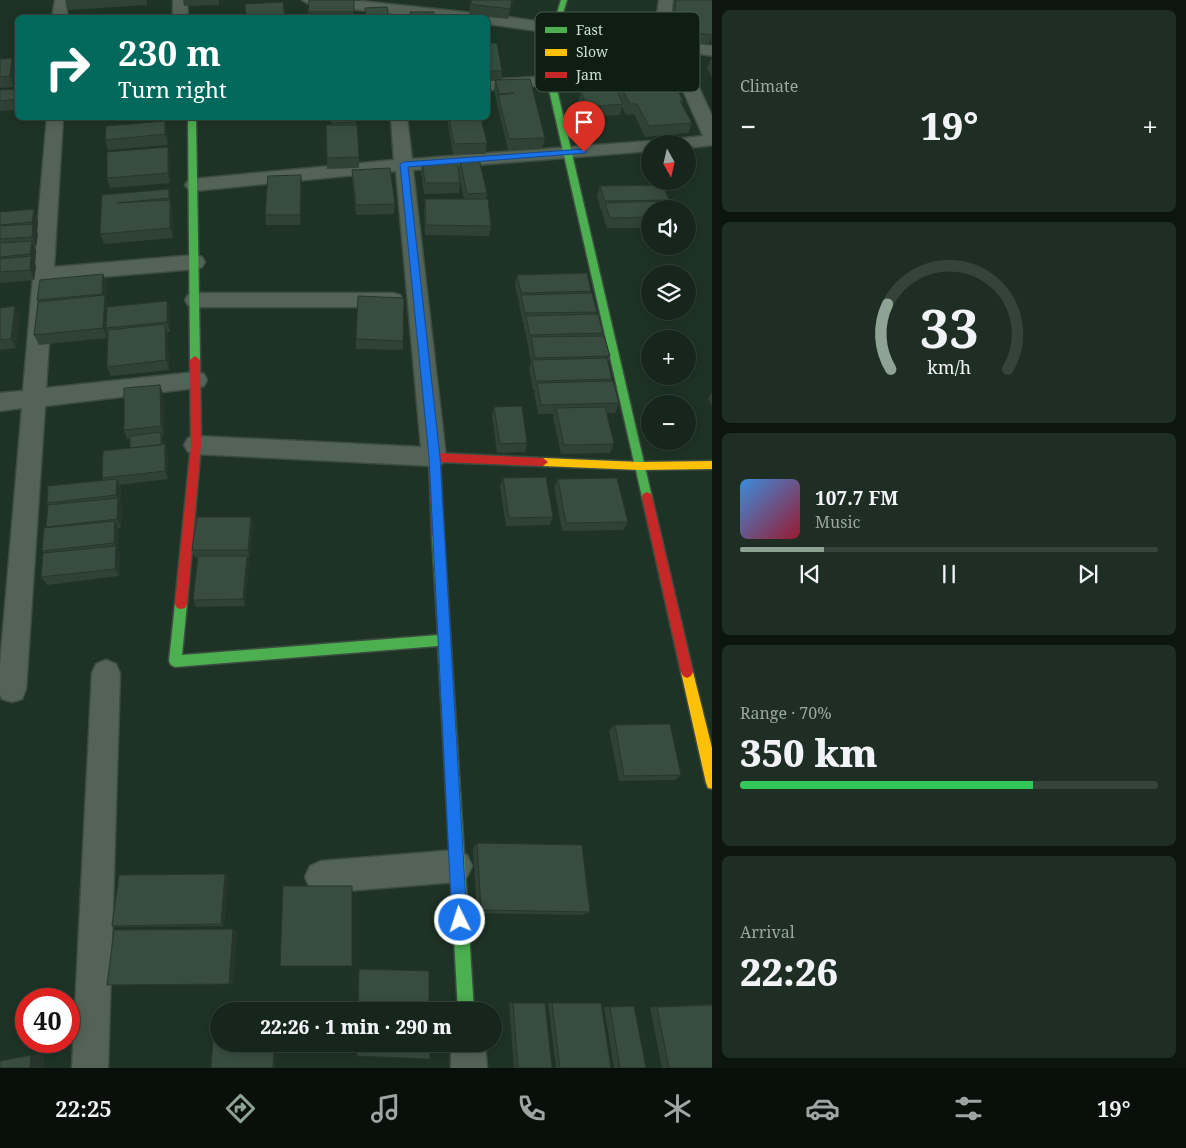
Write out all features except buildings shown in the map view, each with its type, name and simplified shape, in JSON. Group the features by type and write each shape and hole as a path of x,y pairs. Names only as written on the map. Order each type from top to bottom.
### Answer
{"street":[{"path":"180,0 181,15"},
{"path":"302,3 372,3 395,14 458,15 465,0"},
{"path":"560,12 564,0"},
{"path":"490,19 535,26"},
{"path":"490,85 535,82"},
{"path":"553,92 712,783"},
{"path":"689,92 712,139 696,141"},
{"path":"12,689 55,120"},
{"path":"192,120 196,445 175,661 444,640"},
{"path":"399,120 434,457 456,866 465,1002"},
{"path":"194,185 404,164 641,147"},
{"path":"43,275 195,262"},
{"path":"195,300 418,300"},
{"path":"0,402 196,380"},
{"path":"196,445 640,466 712,465"},
{"path":"90,1068 106,673"},
{"path":"321,877 456,866"},
{"path":"468,1052 469,1068"}],"traffic: fast":[{"path":"560,12 564,0"},
{"path":"554,92 647,497"},
{"path":"192,120 195,360"},
{"path":"438,536 465,1002"},
{"path":"181,604 175,661 444,640"}],"traffic: slow":[{"path":"543,462 640,466 712,465"},
{"path":"687,672 712,779"}],"traffic: jam":[{"path":"181,604 196,445 195,360"},
{"path":"438,536 434,457 543,462"},
{"path":"647,497 687,672"}],"route":[{"path":"460,920 434,457 404,164 584,152"}]}
